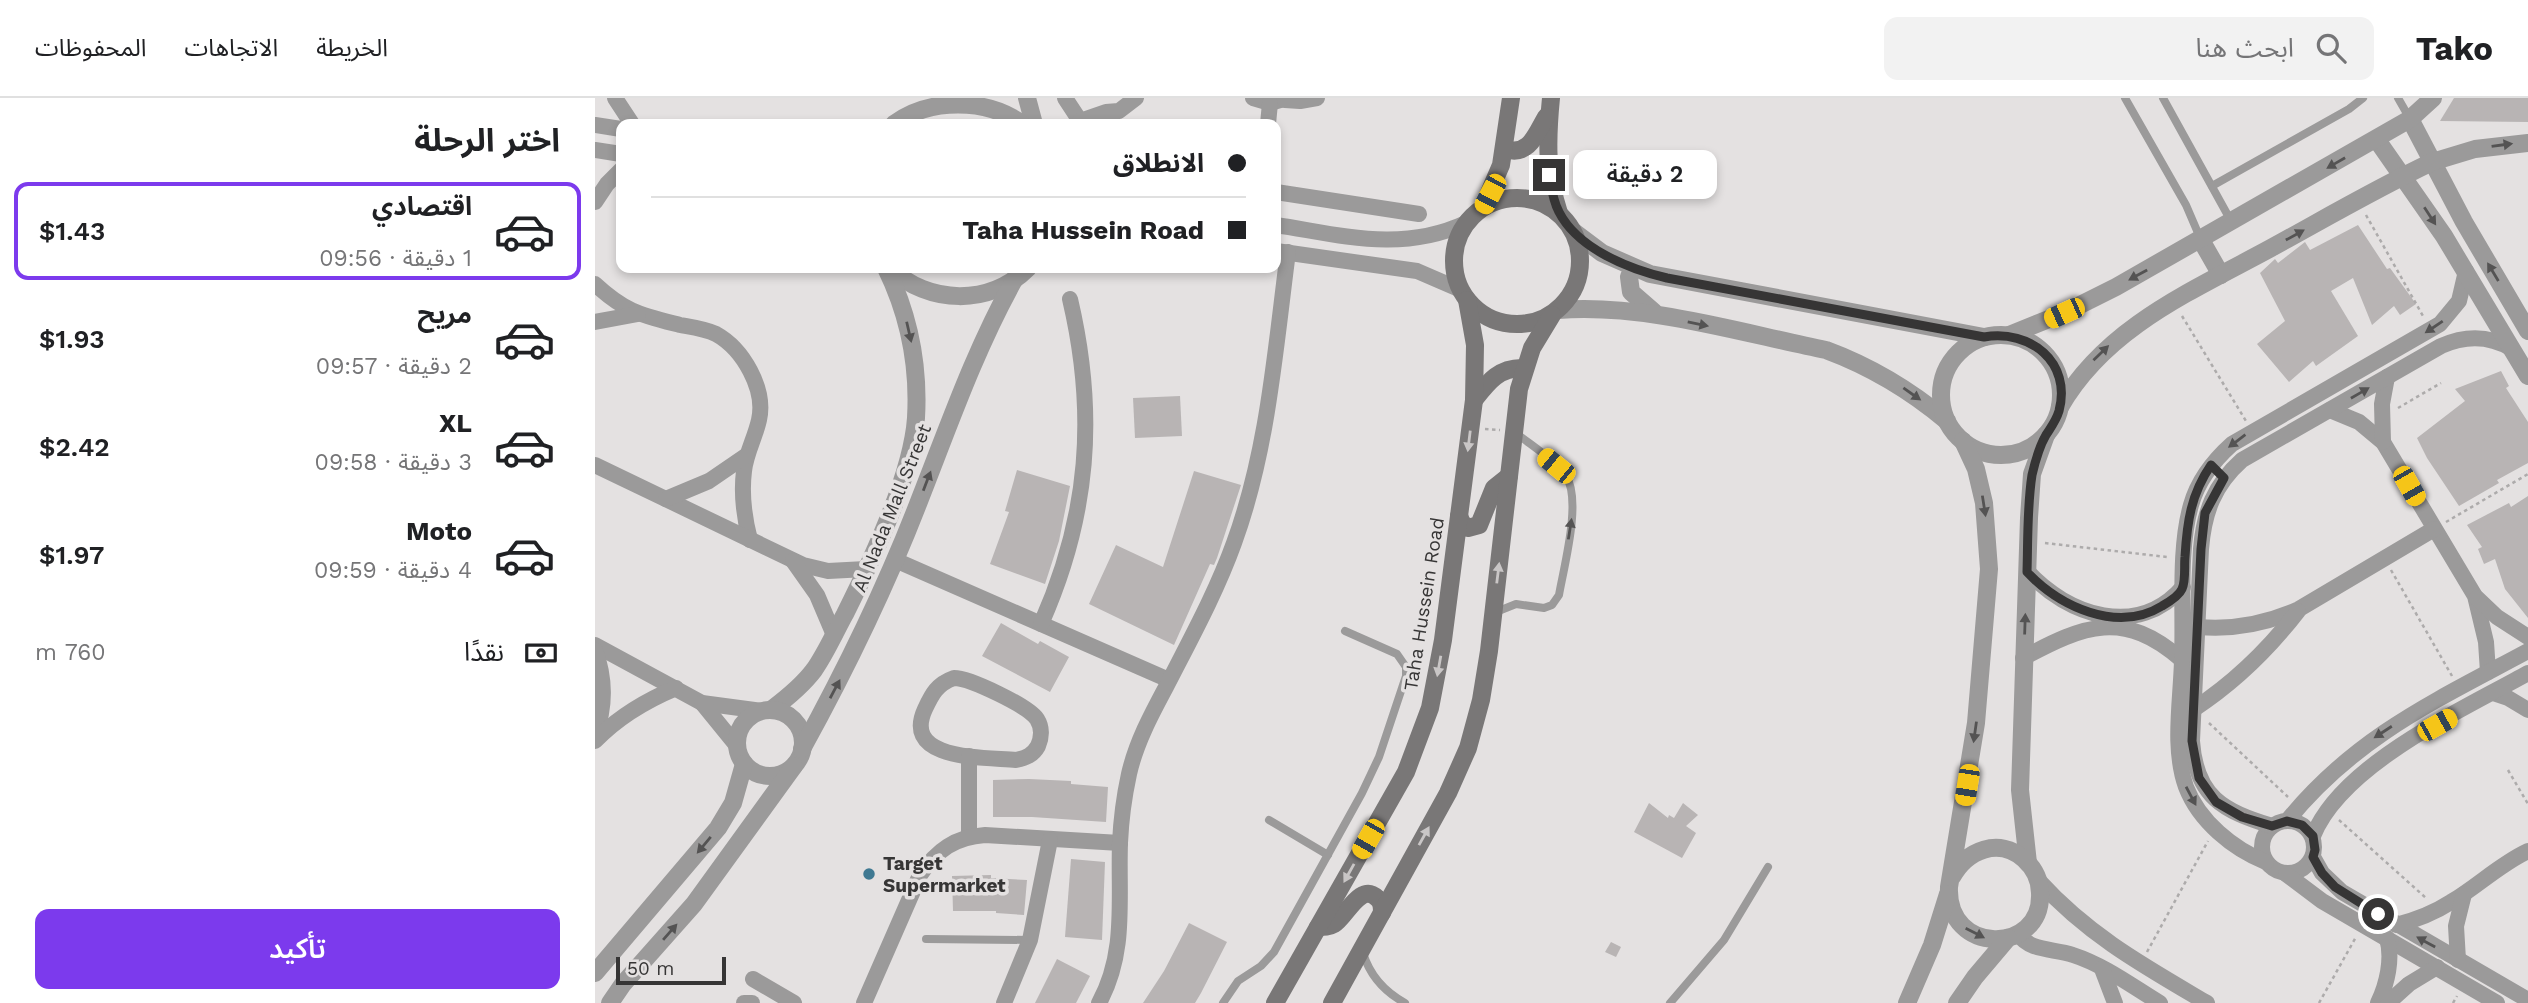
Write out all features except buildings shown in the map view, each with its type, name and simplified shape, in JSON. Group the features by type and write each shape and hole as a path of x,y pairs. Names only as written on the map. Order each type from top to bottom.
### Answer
{"main road":[{"path":"1511,98 1505,149 1496,180 1483,207 1466,223 1460,234 1454,268 1464,295 1485,316 1507,324 1530,323 1555,312"},
{"path":"1505,149 1517,151 1527,147 1550,104"},
{"path":"1550,104 1548,166 1559,213"},
{"path":"1332,1003 1448,793 1468,748 1481,700 1519,389 1532,348 1555,312 1573,291 1581,268 1581,255 1574,232 1559,213 1549,206 1528,198 1504,199 1483,207"},
{"name":"Taha Hussein Road","path":"1275,1003 1406,772 1419,741 1438,674 1473,400 1475,345 1464,295"},
{"path":"1473,400 1496,375 1511,369 1524,368"},
{"path":"1459,516 1468,528 1479,526 1494,488 1509,476"},
{"path":"1318,927 1335,923 1364,894 1378,898 1382,913"}],"street":[{"path":"615,98 629,119"},
{"path":"900,119 917,98"},
{"path":"1027,98 1033,119"},
{"path":"1065,98 1078,119"},
{"path":"1090,119 1106,112 1120,118 1136,98"},
{"path":"1253,98 1300,101 1317,98"},
{"path":"1574,232 1602,253 1633,268 1667,278 1984,337 2010,335 2090,301 2201,240 2410,119 2431,99"},
{"path":"1270,119 1280,100"},
{"path":"902,119 925,106 939,102 967,101 995,107 1014,119"},
{"path":"2410,119 2464,222 2528,331"},
{"path":"595,125 616,128"},
{"path":"2377,139 2466,271 2528,376"},
{"path":"2028,863 2020,790 2032,474 2046,435 2081,375 2108,346 2173,301 2403,176 2432,162 2475,149 2528,142"},
{"path":"595,150 616,153"},
{"path":"595,202 616,175"},
{"path":"1281,193 1419,214"},
{"path":"1281,226 1370,239 1416,239 1450,231 1466,223"},
{"path":"1366,264 1370,239"},
{"path":"2201,240 2221,275"},
{"path":"1282,252 1417,271 1464,295"},
{"path":"1633,268 1629,277 1631,292 1657,315"},
{"path":"2466,271 2463,291 2454,309 2431,330 2251,431 2232,444 2211,465 2196,490 2191,504 2183,587 2179,743 2184,778 2193,802 2236,847 2266,862 2278,872 2299,872 2313,857 2313,836 2327,809 2345,789 2387,756 2528,673"},
{"name":"Al Nada Mall Street","path":"767,710 807,678 834,635 866,569 898,489 912,445 917,397 913,350 890,273"},
{"path":"895,273 916,287 944,296 988,293 1024,273"},
{"name":"Al Nada Mall Street","path":"802,749 845,670 895,560 974,358 1025,273"},
{"path":"1098,1003 1110,979 1120,939 1120,843 1129,772 1141,737 1214,592 1234,545 1253,484 1267,421 1280,273"},
{"path":"595,284 638,314 713,333 724,340 742,359 754,381 760,406 760,419 747,455 743,498 750,540"},
{"path":"1041,624 1072,539 1079,509 1086,449 1085,379 1070,299"},
{"path":"1555,312 1617,309 1826,350 1891,379 1947,421 1963,441 1976,469 1985,503 1990,569 1978,710 1949,897 1955,917 1969,932 1988,940 2013,936 2033,947 2071,954 2160,1003"},
{"path":"595,322 638,314"},
{"path":"2010,335 2033,344 2051,360 2060,383 2060,407"},
{"path":"1947,421 1941,396 1946,371 1961,350 1984,337"},
{"path":"2313,836 2302,825 2279,823 2228,810 2206,790 2199,778 2193,754 2194,709 2203,527 2210,501 2224,478 2253,453 2441,346 2463,338 2485,338 2512,349"},
{"path":"2383,442 2381,417 2386,377"},
{"path":"2330,410 2359,422 2383,442 2475,596 2484,626 2488,673"},
{"path":"1963,441 1987,453 1999,455 2025,450 2046,435"},
{"path":"666,499 709,481 747,455"},
{"path":"595,465 791,559 828,571 866,569"},
{"path":"2211,465 2224,478"},
{"path":"2199,627 2243,627 2299,609 2434,529"},
{"path":"791,559 817,595 834,635"},
{"path":"895,560 1169,680"},
{"path":"2027,572 2045,589 2067,603 2148,636 2182,660"},
{"path":"2023,658 2077,631 2157,610 2176,596 2183,587"},
{"path":"2475,596 2497,617 2528,636"},
{"path":"2194,709 2226,687 2248,667 2299,609"},
{"path":"595,647 702,702 781,712 796,722 803,740 794,766 694,904 623,984 610,1003"},
{"path":"595,647 603,678 601,713 595,734"},
{"path":"2266,862 2263,839 2355,752 2395,724 2528,651"},
{"path":"954,678 972,681 1028,711 1036,718 1041,729 1041,740 1036,750 1027,757 1016,760 969,755 935,750 923,736 920,727 921,718 933,693 938,686 954,678"},
{"path":"595,741 638,706 676,688"},
{"path":"2493,692 2528,710"},
{"path":"2440,699 2449,718"},
{"path":"702,702 737,746 744,764 751,770 769,776 778,775 794,766"},
{"path":"737,746 740,728 753,715 767,710"},
{"path":"969,755 969,836"},
{"path":"595,973 726,816 738,790 744,764"},
{"path":"726,816 741,817 749,829"},
{"path":"864,1003 920,874 932,857 949,844 969,836 985,835 1120,843"},
{"path":"1004,1003 1030,940 1050,840"},
{"path":"1907,1003 1932,945 1951,882 1963,860 1991,848 2011,851 2028,863 2039,881 2085,926 2141,964 2207,1003"},
{"path":"2391,932 2439,909 2528,851"},
{"path":"2313,857 2322,873 2335,887 2391,932 2437,967 2497,1003"},
{"path":"2286,874 2322,901 2363,925 2391,932 2458,960 2528,1000"},
{"path":"1957,1003 1975,977 2013,936 2033,920 2040,901 2039,881"},
{"path":"2458,960 2456,926 2464,894"},
{"path":"2378,1003 2388,971 2391,932"},
{"path":"2388,1003 2409,984 2437,967"},
{"path":"2102,969 2115,1003"},
{"path":"753,979 795,1003"},
{"path":"744,1003 752,1003"}],"lane":[{"path":"2125,98 2192,216 2201,240"},
{"path":"2163,98 2232,222"},
{"path":"2212,186 2349,109 2363,98"},
{"path":"2398,98 2410,119"},
{"path":"1493,614 1509,605 1523,604 1544,608 1556,601 1574,501 1571,486 1562,471 1513,431"},
{"path":"1223,1003 1238,981 1261,966 1274,952 1379,757 1406,676 1402,660 1397,653 1345,631"},
{"path":"1269,820 1328,855"},
{"path":"1669,1003 1724,940 1768,867"},
{"path":"926,939 1030,940"},
{"path":"1362,950 1380,984 1405,1003"}],"path":[{"path":"2357,200 2431,330"},
{"path":"2173,301 2251,431"},
{"path":"2381,417 2441,383"},
{"path":"1470,428 1513,431"},
{"path":"2434,529 2528,474"},
{"path":"2028,541 2185,559"},
{"path":"2385,559 2459,688"},
{"path":"2194,709 2298,807"},
{"path":"2508,770 2528,804"},
{"path":"2327,809 2439,909"},
{"path":"2141,964 2215,828"},
{"path":"2319,1003 2363,925"}],"place":[{"name":"Target Supermarket","path":"869,874"}],"route":[{"path":"1549,175 1559,213 1574,232 1602,253 1633,268 1667,278 1984,337 2010,335 2022,338 2042,351 2051,360 2056,371 2061,395 2057,417 2046,435 2032,474 2027,572 2045,589 2067,603 2109,616 2134,617 2157,610 2176,596 2183,587 2186,533 2191,504 2211,465 2224,478 2205,513 2201,549 2192,741 2199,778 2216,802 2242,817 2272,826 2287,821 2302,825 2313,836 2313,857 2322,873 2335,887 2378,914"}]}
